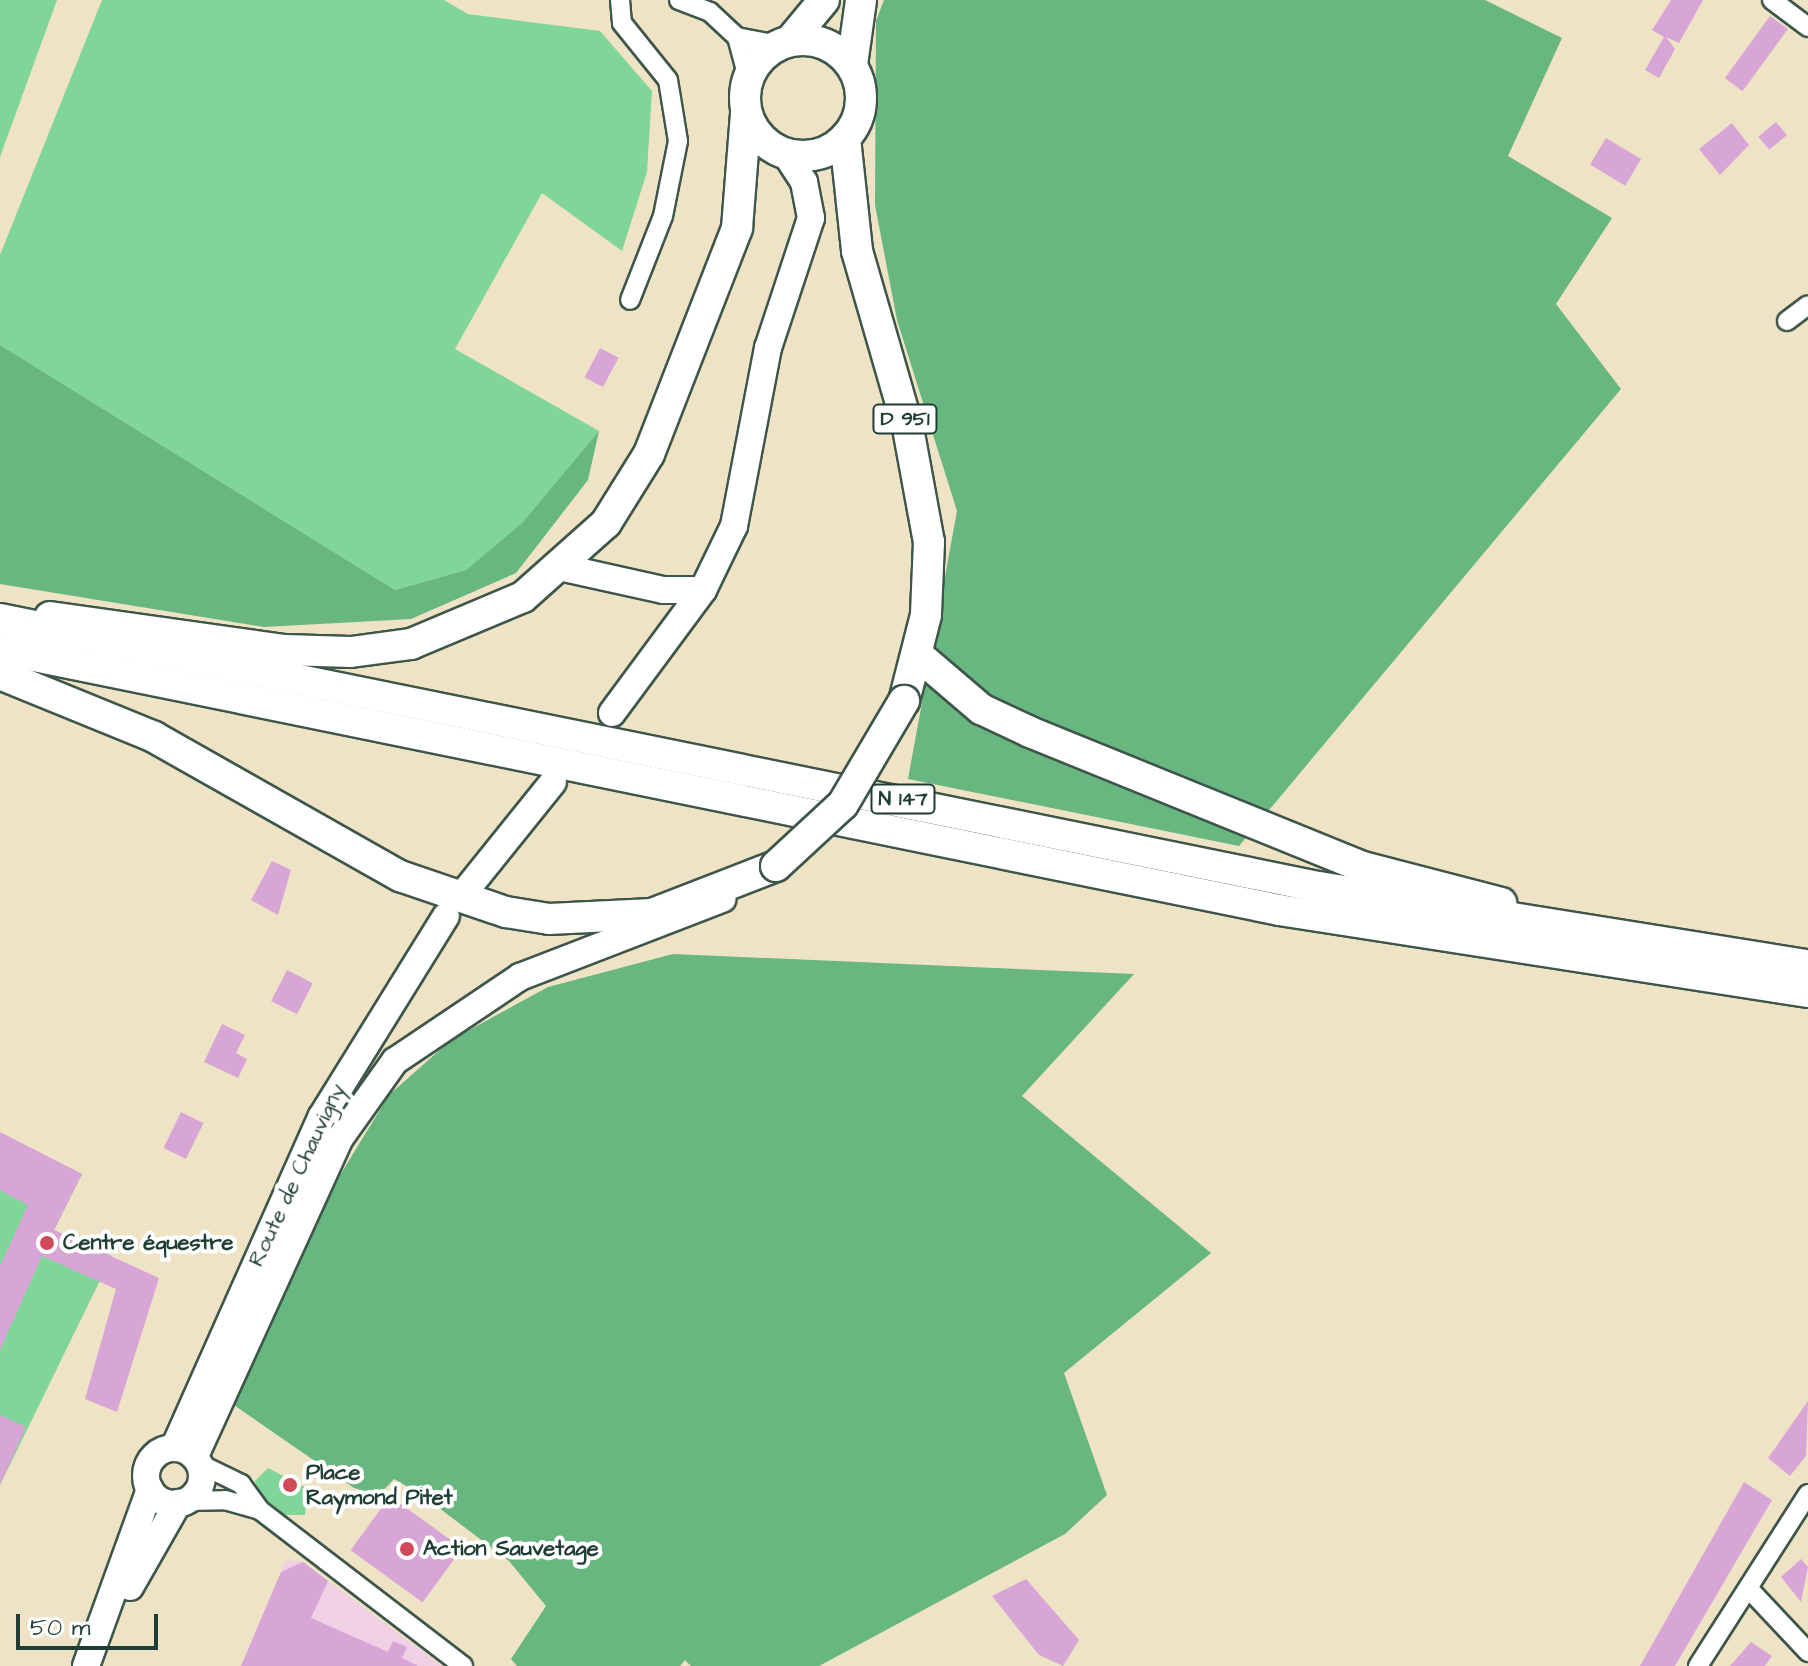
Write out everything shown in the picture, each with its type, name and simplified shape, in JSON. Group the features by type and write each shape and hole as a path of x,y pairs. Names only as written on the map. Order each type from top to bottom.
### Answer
{"main road":[{"path":"0,611 285,650 351,652 411,644 471,625 564,568 627,494 704,323 741,206 748,78 824,0"},
{"path":"785,153 817,155 845,138 861,103 852,65 861,0"},
{"path":"784,43 824,43 852,65"},
{"path":"612,713 703,590 745,491 768,348 811,218 804,182 785,153 761,138 746,113"},
{"name":"D 951","path":"776,866 843,804 904,701 919,656 929,581 925,507 857,251 845,138"},
{"path":"564,568 663,590 703,590"},
{"name":"N 147","path":"0,619 1319,887 1753,959 1808,965"},
{"name":"N 147","path":"0,649 1264,908 1808,992"},
{"path":"919,656 1005,721 1363,867 1753,959"},
{"path":"0,674 154,737 400,876 506,912 549,919 652,914 776,866"},
{"path":"467,889 553,782"},
{"name":"Route de Chauvigny","path":"190,1456 351,1119 395,1061 460,1011 520,977 681,920 776,866"},
{"name":"Route de Chauvigny","path":"190,1456 322,1116 446,916"},
{"path":"190,1456 200,1485 182,1502 90,1658 150,1489 150,1463 190,1456"},
{"path":"150,1489 182,1502"}],"street":[{"path":"620,0 622,23 668,80 678,141 663,216 630,300"},
{"path":"679,0 710,12 737,37 748,78"},
{"path":"1772,0 1808,27"},
{"path":"737,37 784,43"},
{"path":"1787,321 1808,305"},
{"path":"190,1456 241,1484 260,1510 463,1666"},
{"path":"1698,1666 1808,1494"},
{"path":"182,1502 225,1500 260,1510"},
{"path":"1748,1588 1808,1652"}],"shaded area":[{"path":"286,1560 303,1562 442,1666 301,1666 296,1652 254,1634"}],"green space":[{"path":"0,0 57,0 0,157"},
{"path":"102,0 444,0 468,14 600,31 652,91 647,172 622,251 542,193 455,349 599,431 522,523 466,570 395,590 0,345 0,255"},
{"path":"884,0 1485,0 1562,38 1508,156 1612,218 1556,304 1621,389 1239,846 908,779 957,511 897,320 875,205 876,21"},
{"path":"0,345 395,590 466,570 522,523 599,431 588,480 516,573 411,619 264,627 0,584"},
{"path":"673,954 1134,974 1022,1096 1211,1253 1064,1373 1107,1495 1065,1534 819,1666 691,1666 685,1660 680,1666 517,1666 511,1659 546,1606 509,1561 422,1495 394,1479 379,1495 354,1488 231,1403 326,1198 389,1095 451,1040 548,987"},
{"path":"0,1133 82,1174 54,1230 112,1256 0,1485"},
{"path":"268,1468 308,1489 305,1515 282,1515 260,1497 255,1481"}],"building":[{"path":"1671,0 1703,0 1679,43 1666,37 1675,49 1659,78 1645,70 1664,37 1652,30"},
{"path":"1770,16 1788,29 1743,91 1725,78"},
{"path":"1776,122 1787,135 1769,150 1758,137"},
{"path":"1732,123 1749,145 1720,175 1699,149"},
{"path":"1606,138 1641,159 1625,186 1590,165"},
{"path":"600,348 619,358 603,387 585,377"},
{"path":"272,861 291,870 278,915 251,900"},
{"path":"287,970 313,983 297,1014 271,1001"},
{"path":"222,1024 245,1035 236,1053 247,1059 238,1078 204,1062"},
{"path":"181,1112 203,1123 186,1159 163,1148"},
{"name":"Centre équestre","path":"0,1132 82,1174 54,1230 159,1278 117,1412 85,1399 116,1289 42,1256 0,1350 0,1266 28,1205 0,1190"},
{"path":"1808,1401 1806,1456 1790,1476 1768,1458"},
{"path":"0,1415 26,1427 0,1485"},
{"path":"1744,1482 1772,1500 1675,1666 1640,1666"},
{"name":"Action Sauvetage","path":"390,1496 462,1548 423,1603 351,1550"},
{"path":"1801,1559 1808,1567 1801,1602 1781,1577"},
{"path":"303,1562 328,1581 311,1618 388,1652 393,1641 407,1647 402,1658 418,1666 241,1666 281,1572"},
{"path":"1026,1579 1079,1640 1063,1666 1039,1655 992,1596"},
{"path":"1751,1642 1772,1656 1765,1666 1730,1666"}],"place":[{"name":"Centre équestre","path":"47,1243"},
{"name":"Place Raymond Pitet","path":"290,1485"},
{"name":"Action Sauvetage","path":"407,1549"}]}
